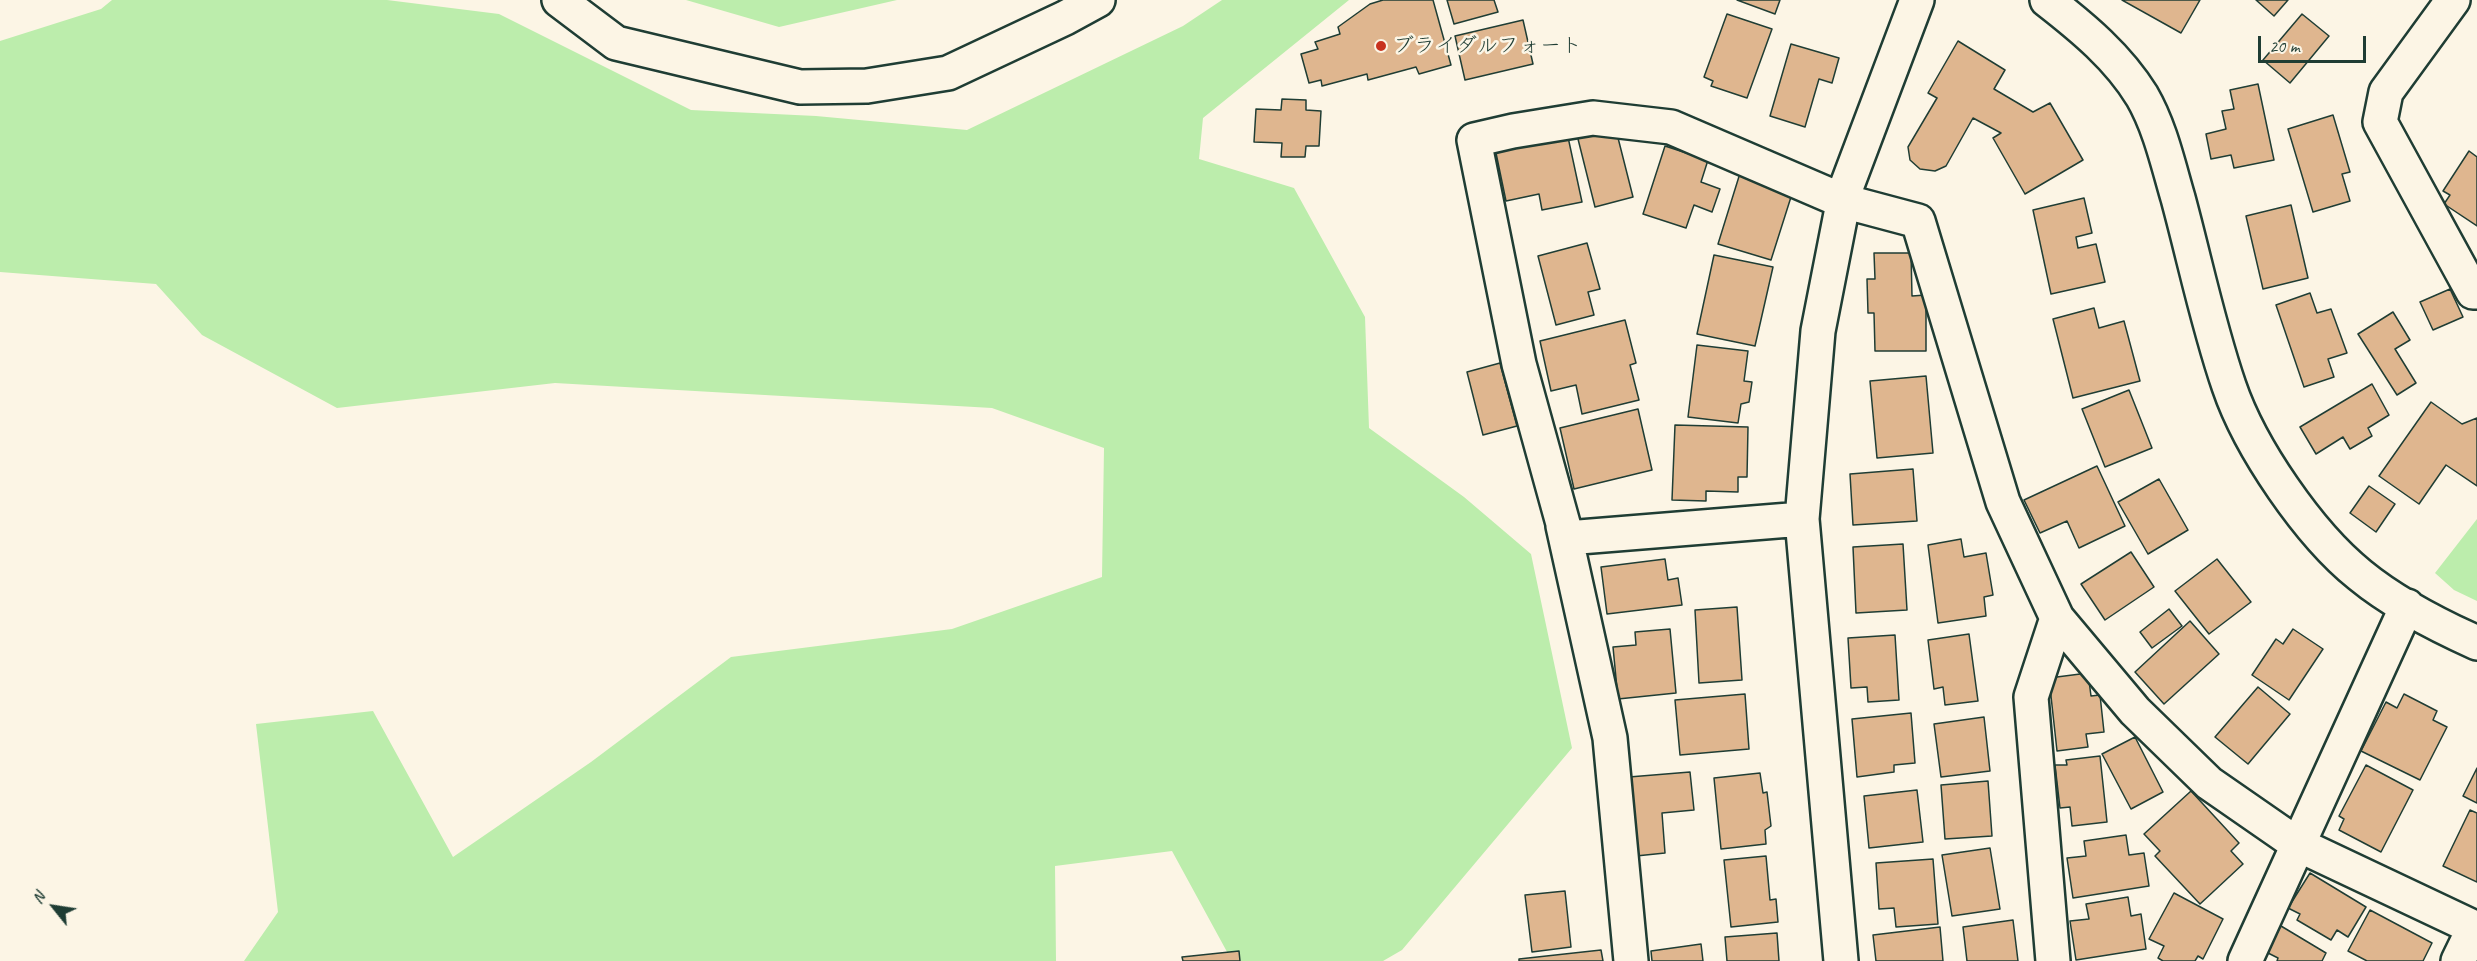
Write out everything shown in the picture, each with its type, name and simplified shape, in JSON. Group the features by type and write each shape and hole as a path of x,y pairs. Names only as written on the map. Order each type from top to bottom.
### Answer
{"street":[{"path":"559,0 616,43 800,87 867,86 948,73 1098,0"},
{"path":"1841,961 1802,519 1818,331 1843,201 1917,0"},
{"path":"2047,0 2084,29 2114,59 2142,97 2163,144 2229,388 2256,444 2284,488 2321,538 2360,575 2407,606 2477,643"},
{"path":"2452,0 2386,92 2380,122 2473,292 2477,292"},
{"path":"1630,961 1610,738 1563,526 1519,364 1474,140 1513,130 1593,118 1671,127 1843,201 1918,221 2003,502 2057,618 2135,711 2209,783 2297,844 2475,929 2458,961"},
{"path":"1563,526 1567,538 1802,519"},
{"path":"2245,961 2407,606"},
{"path":"2053,961 2031,697 2057,618"}],"green space":[{"path":"112,0 387,0 499,14 691,110 816,116 967,130 1183,26 1222,0 1349,0 1203,118 1199,159 1294,188 1365,317 1369,428 1464,497 1531,554 1572,748 1402,950 1383,961 1232,961 1172,851 1055,866 1056,961 244,961 278,912 256,724 373,711 453,857 591,762 731,657 952,629 1102,577 1104,448 992,408 555,383 337,408 202,335 156,284 0,272 0,41 101,9"},
{"path":"686,0 897,0 779,27"},
{"path":"2477,519 2477,601 2454,590 2435,573"}],"building":[{"name":"ブライダルフォート","path":"1383,0 1433,0 1451,65 1419,74 1416,67 1368,80 1367,74 1322,86 1321,80 1309,83 1301,54 1318,49 1315,42 1340,34 1338,27 1370,4"},
{"path":"1447,0 1494,0 1498,12 1454,24"},
{"path":"1737,0 1780,0 1775,14"},
{"path":"2122,0 2200,0 2181,33"},
{"path":"2256,0 2288,0 2274,16"},
{"path":"1727,14 1772,29 1747,98 1711,86 1713,81 1704,77"},
{"path":"2302,14 2329,36 2290,83 2263,60"},
{"path":"1523,20 1533,64 1465,80 1455,36"},
{"path":"1958,41 2005,70 1994,89 2033,112 2050,103 2083,160 2025,194 1993,138 2001,133 1973,118 1946,166 1935,171 1920,169 1910,160 1908,147 1937,98 1928,93"},
{"path":"1791,44 1839,58 1832,83 1819,79 1805,127 1770,116"},
{"path":"2258,84 2274,160 2234,168 2231,155 2211,159 2206,134 2226,129 2222,111 2234,109 2230,90"},
{"path":"1282,99 1306,100 1306,110 1321,111 1319,146 1306,146 1305,157 1281,157 1282,143 1254,142 1256,109 1281,110"},
{"path":"2333,115 2350,172 2342,174 2350,201 2313,212 2288,129"},
{"path":"1615,126 1633,197 1595,207 1577,135"},
{"path":"1568,137 1582,202 1542,210 1539,194 1506,201 1496,153 1519,147 1518,141"},
{"path":"1665,146 1708,160 1701,182 1720,189 1712,212 1694,205 1686,228 1643,214"},
{"path":"2469,151 2477,157 2477,226 2444,204 2450,195 2443,191"},
{"path":"1741,170 1784,183 1780,193 1791,197 1771,260 1718,244"},
{"path":"2084,198 2092,233 2076,237 2078,248 2096,244 2105,282 2051,294 2033,210"},
{"path":"2291,205 2308,278 2263,289 2246,216"},
{"path":"1587,243 1600,289 1588,292 1594,315 1556,325 1538,256"},
{"path":"1874,253 1911,253 1912,296 1926,295 1926,351 1875,351 1874,313 1868,313 1867,279 1875,279"},
{"path":"1714,255 1773,267 1755,346 1697,334"},
{"path":"2450,289 2463,317 2433,330 2420,302"},
{"path":"2310,293 2317,313 2331,309 2347,353 2328,359 2334,377 2304,387 2276,305"},
{"path":"2094,308 2099,328 2124,321 2140,381 2073,398 2053,319"},
{"path":"2393,312 2410,340 2395,349 2416,383 2397,395 2358,334"},
{"path":"1625,320 1636,363 1630,365 1639,400 1582,414 1576,385 1551,391 1540,341"},
{"path":"1697,345 1748,351 1744,381 1752,382 1749,402 1741,404 1738,423 1688,417"},
{"path":"1500,363 1517,426 1483,435 1467,372"},
{"path":"1926,376 1933,453 1877,458 1870,381"},
{"path":"2372,384 2389,415 2368,428 2372,436 2350,449 2343,437 2316,454 2300,427"},
{"path":"2129,390 2152,448 2105,467 2082,409"},
{"path":"2431,402 2462,424 2477,418 2477,486 2446,465 2419,504 2379,476"},
{"path":"1638,409 1652,470 1574,489 1560,428"},
{"path":"1675,425 1748,427 1747,477 1738,477 1738,492 1706,491 1706,501 1672,500"},
{"path":"2097,466 2125,526 2079,548 2067,521 2040,533 2024,500"},
{"path":"1913,469 1917,521 1853,525 1850,474"},
{"path":"2159,479 2188,530 2148,554 2118,502"},
{"path":"2369,486 2395,504 2376,532 2350,513"},
{"path":"1961,539 1964,557 1986,553 1993,595 1984,597 1986,616 1938,623 1928,545"},
{"path":"1903,544 1907,610 1856,613 1853,547"},
{"path":"2131,552 2154,587 2105,620 2081,584"},
{"path":"1665,559 1668,580 1678,578 1682,605 1607,614 1601,567"},
{"path":"2217,559 2251,602 2209,634 2175,591"},
{"path":"1737,607 1742,680 1699,683 1695,610"},
{"path":"2169,609 2182,626 2152,648 2140,632"},
{"path":"2190,621 2219,654 2164,704 2135,672"},
{"path":"1670,629 1676,693 1618,699 1613,647 1636,645 1635,632"},
{"path":"2293,629 2323,649 2289,700 2252,675 2276,639 2283,644"},
{"path":"1969,634 1978,701 1945,705 1943,687 1934,689 1928,640"},
{"path":"1895,635 1899,700 1868,702 1867,687 1851,688 1848,638"},
{"path":"2088,673 2091,696 2100,695 2104,732 2086,734 2088,747 2057,751 2049,678"},
{"path":"2258,687 2290,714 2248,764 2215,737"},
{"path":"1745,694 1749,749 1680,755 1675,700"},
{"path":"2404,694 2437,711 2433,720 2447,727 2420,780 2361,751 2386,702 2397,708"},
{"path":"1911,713 1915,763 1894,765 1894,772 1857,777 1852,719"},
{"path":"1984,717 1990,771 1941,777 1934,724"},
{"path":"2135,737 2163,792 2131,809 2102,754"},
{"path":"2100,756 2107,822 2072,826 2070,807 2060,808 2055,765 2067,765 2066,760"},
{"path":"2366,765 2413,790 2381,852 2339,830 2344,819 2339,816"},
{"path":"2477,768 2477,803 2463,796"},
{"path":"1690,772 1694,810 1662,813 1665,853 1636,856 1629,777"},
{"path":"1760,773 1763,793 1767,792 1771,826 1765,830 1766,844 1721,849 1714,778"},
{"path":"1988,781 1992,836 1945,839 1941,785"},
{"path":"1917,790 1923,842 1869,848 1864,796"},
{"path":"2191,791 2239,843 2231,851 2243,864 2200,904 2155,856 2160,851 2144,834"},
{"path":"2470,810 2477,813 2477,882 2443,866"},
{"path":"2126,835 2129,855 2144,853 2149,886 2073,898 2067,858 2086,856 2084,841"},
{"path":"1990,848 2000,909 1952,916 1942,855"},
{"path":"1766,856 1770,900 1776,899 1778,922 1731,927 1724,860"},
{"path":"1933,859 1938,924 1896,927 1894,908 1879,909 1876,863"},
{"path":"2310,873 2366,907 2348,937 2337,930 2331,940 2297,920 2300,914 2288,908"},
{"path":"1565,891 1571,947 1532,952 1525,895"},
{"path":"2174,893 2223,919 2203,959 2198,956 2195,961 2163,961 2158,958 2164,946 2149,939"},
{"path":"2128,897 2131,916 2141,914 2146,949 2076,960 2070,921 2089,919 2086,904"},
{"path":"2370,910 2432,943 2423,961 2367,961 2348,951"},
{"path":"2013,920 2018,961 1967,961 1963,927"},
{"path":"2281,926 2326,953 2322,961 2277,961 2278,958 2266,952"},
{"path":"1940,927 1943,961 1876,961 1873,935"},
{"path":"1777,933 1779,961 1727,961 1725,937"},
{"path":"1701,944 1703,961 1652,961 1651,951"},
{"path":"1601,950 1603,961 1519,961 1519,959"},
{"path":"1239,951 1240,961 1183,961 1182,957"}],"place":[{"name":"ブライダルフォート","path":"1381,46"}]}
